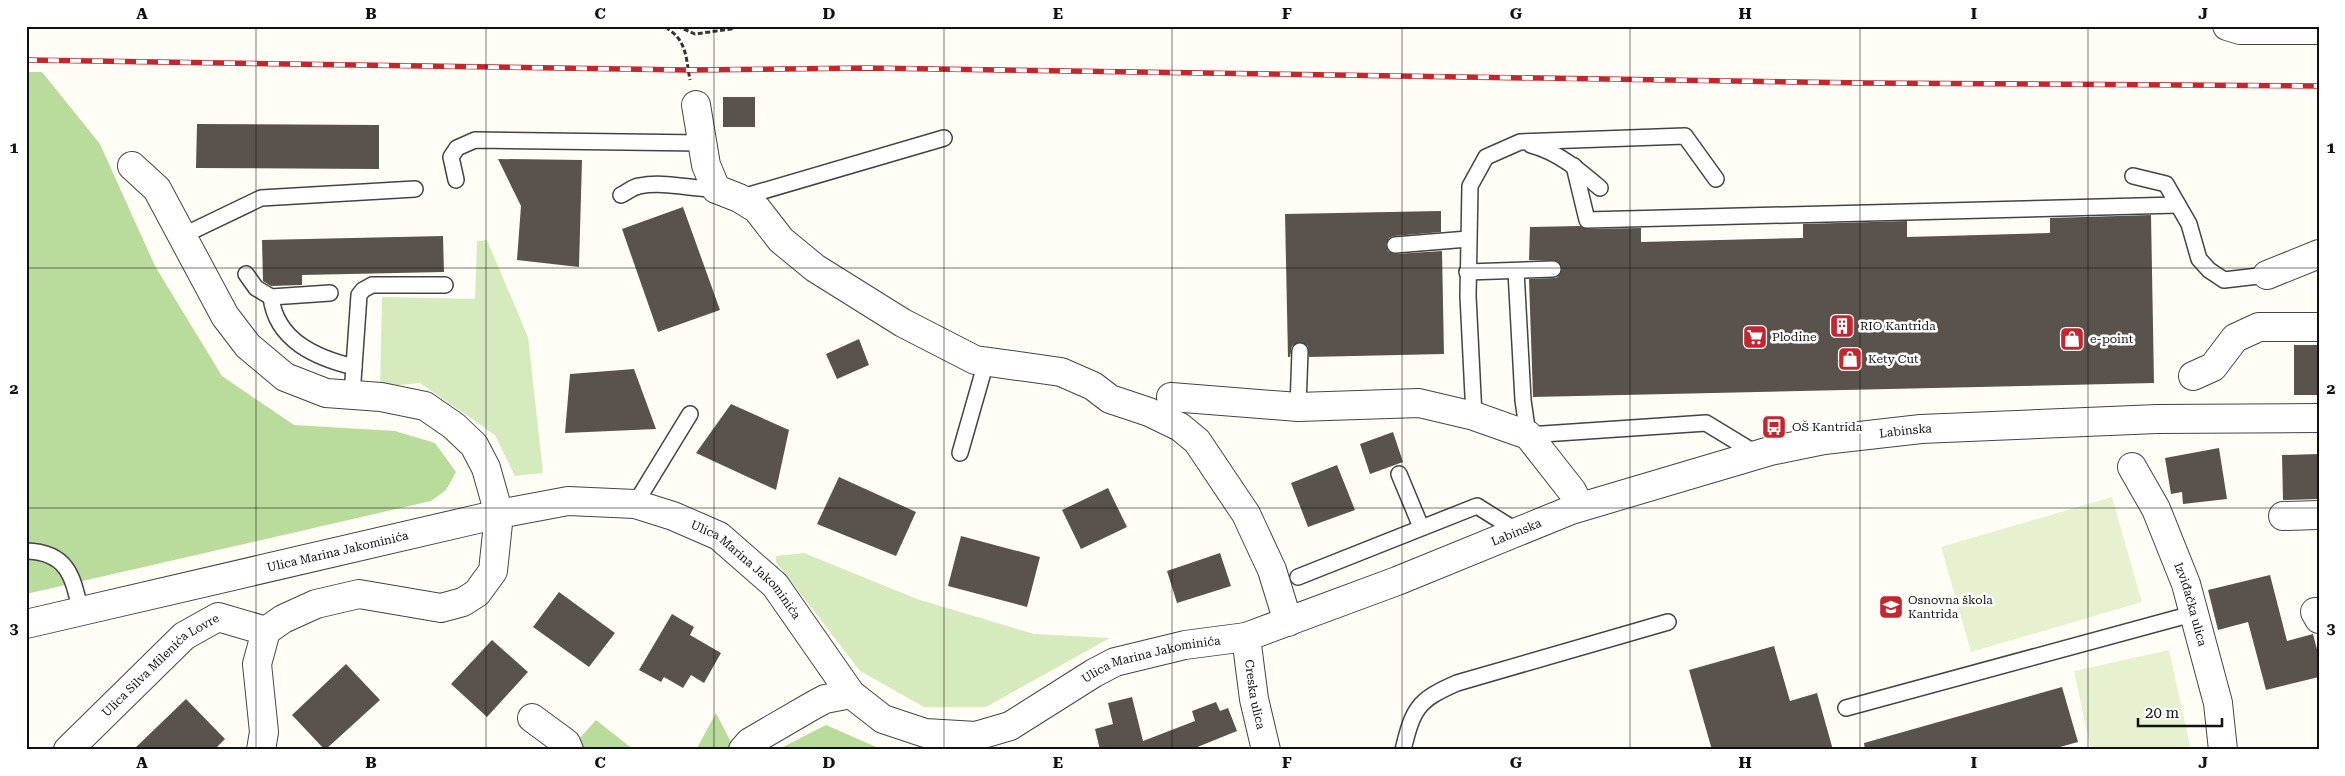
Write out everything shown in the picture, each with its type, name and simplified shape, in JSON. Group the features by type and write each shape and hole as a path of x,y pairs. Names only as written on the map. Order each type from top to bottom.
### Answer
{"street":[{"path":"2227,26 2240,30 2319,30"},
{"path":"696,105 706,165 727,193 757,209 781,240 815,268 903,323 975,360 1061,372 1093,386 1110,398 1180,426 1197,441 1246,514 1272,570 1288,622"},
{"path":"132,166 156,189 225,316 248,346 285,377 326,393 381,397 425,406 454,426 474,444 486,468 499,514 493,571 477,593 463,602 441,608 359,594 316,604 283,619 266,631 257,664 264,732 261,750"},
{"path":"2267,275 2319,254"},
{"path":"2194,376 2213,367 2235,338 2259,327 2319,327"},
{"path":"1171,397 1298,406 1418,403 1474,416 1528,435 1572,491 1580,507"},
{"name":"Labinska","path":"1397,581 1580,507 1757,454 1824,440 1921,429 2137,420 2319,418"},
{"name":"Izviđačka ulica","path":"2132,467 2156,509 2186,584 2192,614 2218,702 2223,750"},
{"name":"Ulica Marina Jakominića","path":"26,624 81,613 499,514 568,501 635,504 673,516 719,536 740,554 774,585 851,694 884,719 925,733 976,736 1010,726 1094,673 1115,662 1185,645 1246,637 1397,581"},
{"path":"2283,516 2319,515"},
{"name":"Ulica Silva Milenića Lovre","path":"68,750 184,636 218,617 266,631"},
{"name":"Creska ulica","path":"1246,637 1254,699 1266,750"},
{"path":"743,750 750,742 825,699 851,694"},
{"path":"532,718 566,743 569,750"}],"lane":[{"path":"1474,416 1467,272 1470,186 1486,157 1520,142 1685,136 1716,179"},
{"path":"621,195 638,186 670,185 727,193 944,138"},
{"path":"456,180 451,158 457,148 476,140 702,142"},
{"path":"1520,142 1542,148 1574,166 1600,188"},
{"path":"1574,166 1587,220 2178,206"},
{"path":"2133,176 2166,184 2189,224 2199,258 2209,270 2224,280 2267,275"},
{"path":"182,236 261,198 415,189"},
{"path":"1395,245 1468,239"},
{"path":"1467,272 1553,269"},
{"path":"1516,270 1523,400 1528,435 1706,423 1757,454"},
{"path":"246,274 256,288 270,297 330,293"},
{"path":"352,395 359,295 363,290 372,285 445,284"},
{"path":"270,297 278,323 290,336 325,360 354,367"},
{"path":"1298,406 1300,351"},
{"path":"960,453 986,362"},
{"path":"635,504 690,414"},
{"path":"1399,474 1421,527"},
{"path":"1298,578 1477,506 1517,531"},
{"path":"26,551 36,551 54,557 64,564 74,580 81,613"},
{"path":"1846,708 2192,614"},
{"path":"1403,750 1414,713 1429,695 1457,683 1668,622"}],"path":[{"path":"669,26 668,29 676,35 686,49 696,105"},
{"path":"677,26 695,34 731,29 738,26"}],"green space":[{"path":"26,72 42,72 100,144 155,266 222,376 294,425 395,431 435,443 456,472 446,490 431,501 26,594"},
{"path":"487,240 528,337 543,473 515,476 495,435 420,383 380,387 382,297 475,299 477,241"},
{"path":"2112,497 2142,602 1971,652 1941,547"},
{"path":"804,553 917,599 1034,634 1110,638 986,707 924,707 860,671 776,562 776,556"},
{"path":"2169,650 2191,750 2091,750 2074,671"},
{"path":"716,713 734,748 696,750"},
{"path":"596,720 634,750 583,750 579,739"},
{"path":"826,725 883,750 777,750"}],"building":[{"path":"723,97 755,97 755,127 723,127"},
{"path":"197,124 379,125 379,169 196,168"},
{"path":"498,159 582,160 579,267 517,260 521,206"},
{"path":"683,207 720,310 658,332 622,229"},
{"path":"1441,211 1441,232 1394,236 1389,238 1386,245 1388,251 1395,254 1442,251 1444,354 1309,357 1308,346 1300,342 1292,346 1290,357 1288,357 1285,214"},
{"name":"RIO Kantrida","path":"2151,215 2154,383 1533,397 1529,279 1558,277 1562,269 1557,261 1529,260 1530,227 1641,228 1641,242 1803,238 1803,224 1907,221 1907,237 2050,233 2050,218"},
{"path":"443,236 444,272 302,275 302,285 271,286 263,281 262,240"},
{"path":"859,339 869,365 837,379 826,354"},
{"path":"2294,345 2319,345 2319,395 2294,395"},
{"path":"634,369 656,429 565,433 570,374"},
{"path":"731,404 789,430 776,490 696,453"},
{"path":"1393,432 1403,462 1370,474 1360,444"},
{"path":"2219,448 2227,499 2183,504 2182,492 2171,494 2165,458"},
{"path":"2319,454 2319,499 2283,500 2282,455"},
{"path":"1337,465 1355,510 1308,527 1291,483"},
{"path":"839,477 916,512 896,556 817,524"},
{"path":"1108,488 1127,527 1081,549 1062,510"},
{"path":"961,536 1040,557 1027,607 948,586"},
{"path":"1220,553 1231,586 1177,603 1167,571"},
{"path":"2270,575 2287,641 2313,634 2319,657 2319,677 2266,690 2248,622 2218,630 2208,590"},
{"path":"559,592 615,633 589,667 533,627"},
{"path":"672,614 694,627 690,635 721,653 704,683 691,675 683,688 664,677 661,682 639,670"},
{"path":"492,640 528,672 487,717 451,684"},
{"path":"1774,646 1790,701 1817,693 1833,750 1712,750 1689,670"},
{"path":"346,664 380,700 325,750 292,715"},
{"path":"2062,687 2078,742 2049,750 1865,750 1864,743"},
{"path":"1132,697 1143,741 1195,721 1192,711 1216,702 1220,711 1228,708 1237,731 1190,750 1100,750 1095,729 1113,724 1108,703"},
{"path":"186,699 225,739 214,750 133,750"}],"railway":[{"path":"26,60 688,70 867,68 1866,83 2319,86"}],"place":[{"name":"RIO Kantrida","path":"1842,326"},
{"name":"Plodine","path":"1755,337"},
{"name":"e-point","path":"2072,339"},
{"name":"Kety Cut","path":"1850,359"},
{"name":"OŠ Kantrida","path":"1774,427"},
{"name":"Osnovna škola Kantrida","path":"1891,607"}]}
